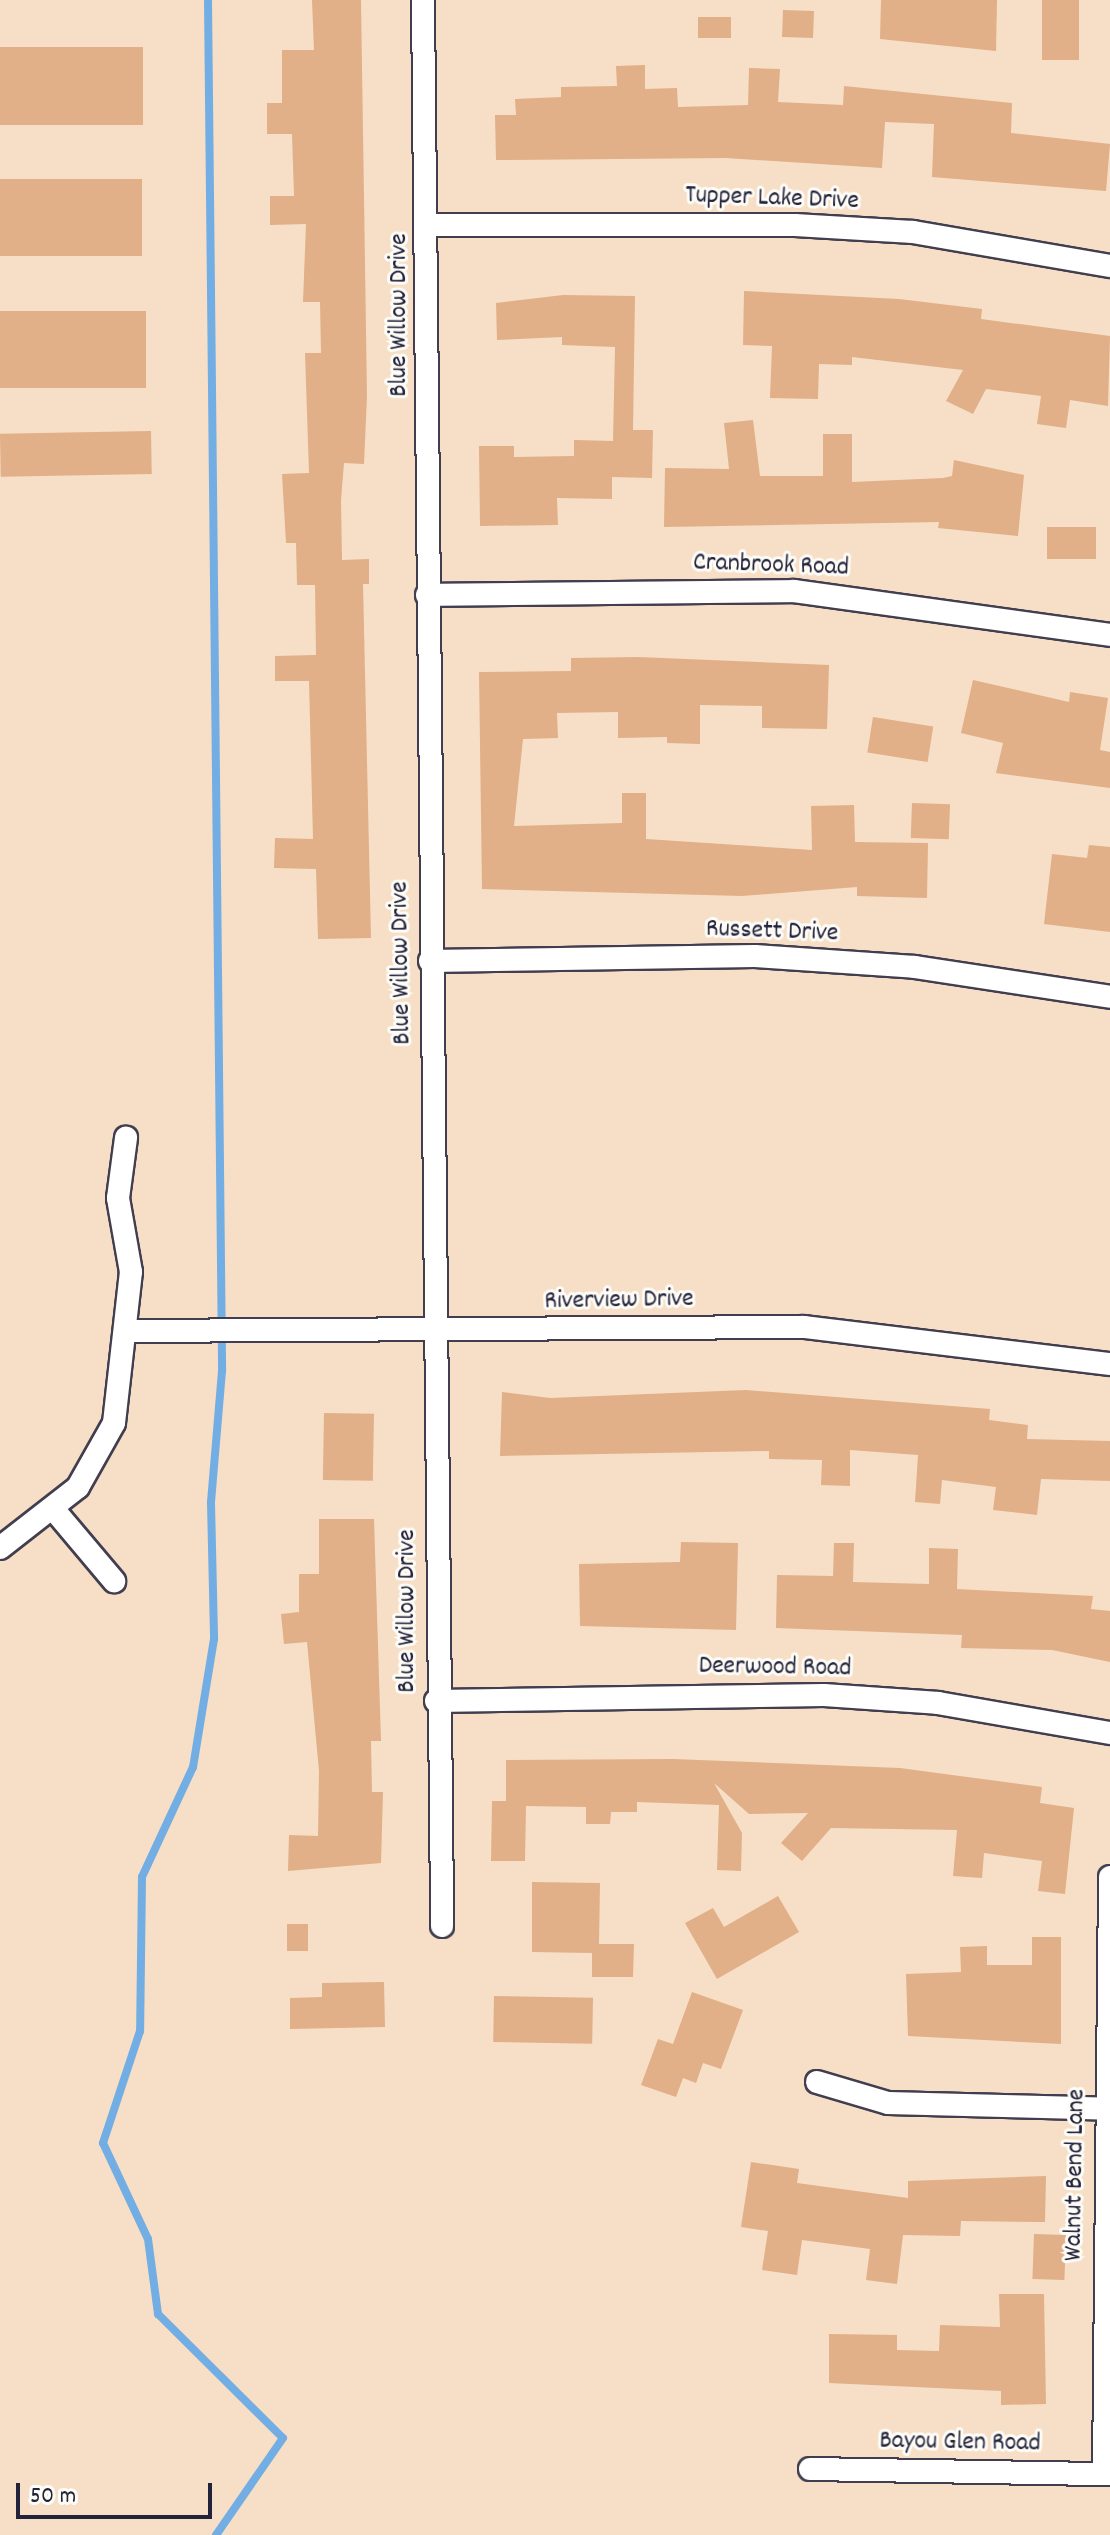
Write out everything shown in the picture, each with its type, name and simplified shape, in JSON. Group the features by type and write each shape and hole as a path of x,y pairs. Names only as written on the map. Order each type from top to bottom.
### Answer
{"street":[{"name":"Blue Willow Drive","path":"423,0 429,225 427,595 436,1701 442,1926"},
{"name":"Tupper Lake Drive","path":"429,225 810,226 913,232 1110,266"},
{"name":"Cranbrook Road","path":"427,595 794,591 1110,635"},
{"name":"Russett Drive","path":"430,961 755,956 915,967 1110,997"},
{"path":"0,1548 55,1511 100,1455 114,1423 131,1272 118,1198 126,1138"},
{"name":"Riverview Drive","path":"126,1331 804,1327 1110,1364"},
{"path":"55,1511 114,1581"},
{"name":"Deerwood Road","path":"436,1701 824,1695 938,1703 1110,1733"},
{"name":"Walnut Bend Lane","path":"1107,2474 1110,1877"},
{"path":"817,2082 888,2103 1107,2109"},
{"name":"Bayou Glen Road","path":"810,2469 1107,2474"}],"building":[{"path":"312,0 361,0 367,396 364,464 344,463 341,500 342,560 369,559 369,584 363,584 371,938 318,939 316,869 274,868 275,838 313,839 309,681 275,681 275,656 316,655 315,585 297,585 296,543 286,543 282,474 309,473 305,353 321,353 320,302 303,302 306,224 270,225 270,196 294,196 292,134 267,134 267,103 282,103 282,50 314,50"},
{"path":"881,0 997,0 996,51 880,39"},
{"path":"1042,0 1079,0 1079,60 1042,60"},
{"path":"783,10 814,11 813,38 782,37"},
{"path":"698,17 731,17 731,38 698,38"},
{"path":"0,47 143,47 143,125 0,125"},
{"path":"645,65 645,89 677,88 678,107 748,105 749,68 780,69 778,102 843,105 844,86 1012,103 1011,133 1110,144 1106,191 932,177 934,124 885,122 882,168 725,158 496,160 495,115 516,115 515,99 561,97 561,87 617,86 616,66"},
{"path":"0,179 142,179 142,256 0,256"},
{"path":"744,291 899,299 982,309 981,319 1110,336 1108,406 1070,400 1066,428 1037,424 1041,396 986,389 973,414 946,401 963,370 852,357 852,365 819,364 818,399 770,398 772,346 743,345"},
{"path":"563,295 635,296 633,430 653,430 652,478 612,477 612,499 557,498 558,525 480,526 479,446 514,446 514,457 574,456 574,440 613,441 615,347 562,345 562,337 497,340 496,303"},
{"path":"0,311 146,311 146,388 0,388"},
{"path":"753,420 760,476 823,476 823,434 852,434 852,482 943,478 952,476 954,460 1024,475 1018,536 938,528 939,522 664,527 665,468 729,469 724,423"},
{"path":"151,431 152,474 1,477 0,434"},
{"path":"1047,527 1096,527 1096,559 1047,559"},
{"path":"638,657 829,665 827,729 762,728 762,706 700,705 700,744 667,743 667,737 618,738 618,712 557,713 558,738 523,739 514,826 622,823 622,793 646,793 646,839 812,850 811,806 854,805 855,842 928,843 927,898 857,896 857,887 742,896 482,889 479,672 571,671 571,658"},
{"path":"973,680 1069,702 1070,692 1108,698 1100,750 1110,752 1110,788 996,773 1003,743 961,733"},
{"path":"873,717 933,727 928,762 867,753"},
{"path":"912,803 950,804 949,839 911,838"},
{"path":"1089,845 1110,847 1110,932 1044,924 1052,854 1087,858"},
{"path":"746,1390 990,1409 989,1420 1028,1425 1027,1439 1110,1441 1110,1481 1041,1479 1037,1515 993,1510 996,1487 942,1480 940,1504 915,1502 918,1455 850,1450 850,1486 821,1485 822,1460 769,1459 769,1451 500,1456 502,1392 550,1398"},
{"path":"324,1413 374,1414 373,1481 323,1480"},
{"path":"319,1519 374,1519 381,1741 371,1741 372,1792 383,1792 381,1863 288,1871 289,1835 318,1836 319,1771 307,1642 284,1644 281,1614 299,1612 299,1574 319,1574"},
{"path":"681,1542 738,1543 736,1630 580,1626 579,1564 680,1562"},
{"path":"834,1543 854,1543 853,1582 929,1584 929,1548 958,1549 957,1589 1093,1596 1091,1609 1110,1611 1110,1662 1052,1650 961,1648 962,1635 776,1628 777,1575 833,1576"},
{"path":"673,1759 900,1768 1042,1787 1040,1803 1074,1808 1065,1894 1038,1891 1042,1861 984,1853 982,1878 953,1876 957,1830 831,1828 802,1861 781,1843 808,1813 749,1814 714,1783 742,1833 741,1871 717,1870 719,1805 637,1802 637,1812 611,1812 610,1824 586,1824 586,1807 526,1806 525,1861 491,1861 492,1801 506,1801 506,1760"},
{"path":"532,1882 600,1883 599,1944 634,1944 633,1977 592,1977 592,1953 532,1952"},
{"path":"778,1896 799,1932 717,1979 685,1923 713,1908 724,1927"},
{"path":"287,1924 308,1924 308,1951 287,1951"},
{"path":"1032,1937 1061,1937 1061,2044 908,2036 906,1974 961,1972 960,1947 987,1946 987,1965 1032,1965"},
{"path":"384,1982 385,2027 290,2029 290,1998 322,1997 322,1983"},
{"path":"692,1992 743,2010 721,2069 703,2063 696,2083 683,2078 676,2097 641,2085 658,2039 673,2044"},
{"path":"494,1996 593,1998 592,2044 493,2042"},
{"path":"751,2162 799,2169 797,2183 908,2198 908,2181 1046,2176 1045,2222 961,2221 960,2236 903,2235 897,2284 866,2280 870,2249 802,2240 797,2275 762,2270 768,2231 741,2227"},
{"path":"1034,2234 1066,2235 1064,2280 1032,2279"},
{"path":"999,2294 1044,2294 1046,2404 1001,2405 1001,2391 829,2383 829,2334 897,2335 897,2350 939,2351 940,2325 1000,2327"}],"waterway":[{"path":"208,0 222,1371 211,1503 214,1639 193,1767 142,1877 140,2031 103,2143 148,2239 158,2314 283,2438 216,2535"}]}
